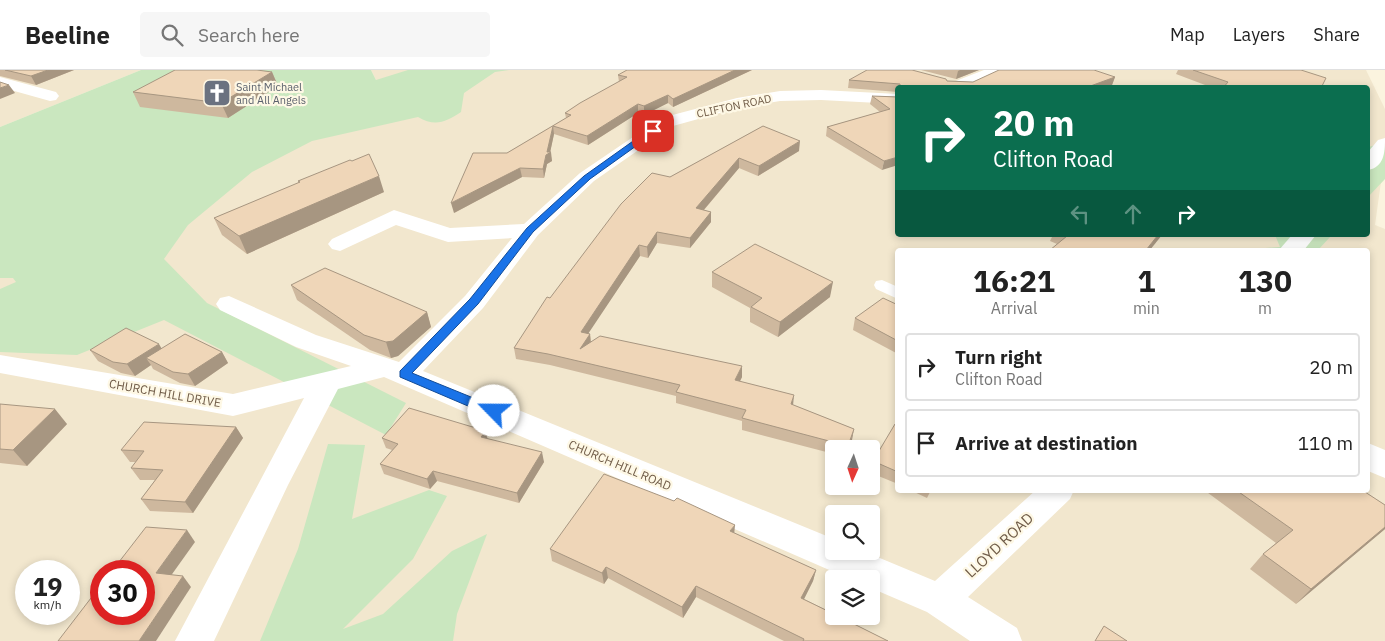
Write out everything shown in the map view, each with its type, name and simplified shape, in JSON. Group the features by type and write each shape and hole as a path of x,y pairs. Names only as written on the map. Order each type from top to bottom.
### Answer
{"street":[{"path":"954,85 998,70"},
{"path":"0,82 50,96"},
{"name":"CLIFTON ROAD","path":"396,370 474,302 530,230 587,177 667,122 737,103 780,96 821,95 895,99"},
{"path":"1370,162 1385,144"},
{"path":"340,244 394,217 448,235 530,230"},
{"path":"1293,248 1302,237"},
{"name":"CHURCH HILL ROAD","path":"229,304 306,340 396,370 940,600 1003,641"},
{"name":"CHURCH HILL DRIVE","path":"0,364 233,405 327,382 396,370"},
{"path":"194,641 272,485 327,382"},
{"path":"1370,456 1385,466"},
{"name":"LLOYD ROAD","path":"940,600 1055,493"}],"lane":[{"path":"882,285 895,292"}],"shaded area":[{"path":"0,70 141,70 0,127"},
{"path":"371,70 1366,70 1385,109 1385,153 1375,225 1385,229 1385,641 0,641 0,278 89,278 376,80"}],"green space":[{"path":"141,70 371,70 376,80 408,70 509,70 495,72 464,93 461,112 445,121 430,122 418,117 312,141 252,172 188,225 164,259 207,303 406,403 386,435 164,320 77,355 0,352 0,289 16,282 13,278 0,278 0,127"},
{"path":"1385,143 1385,179 1370,195 1370,147"},
{"path":"1276,237 1330,237 1320,248 1266,248 1280,247"},
{"path":"328,444 365,445 352,519 429,490 447,496 413,559 343,629 383,614 452,551 487,534 457,614 453,641 260,641 298,549"}],"building":[{"path":"5,70 48,70 31,76"},
{"path":"175,70 257,70 272,72 221,103 133,92"},
{"path":"627,70 735,70 673,99 668,95 644,106 638,104 587,136 553,126 547,152 551,152 546,155 543,169 520,168 451,203 473,153 507,153 571,115 565,113 580,103 627,77 618,75"},
{"path":"867,70 912,70 946,79 947,81 973,82 999,70 1094,70 1115,77 1093,85 900,85 849,80"},
{"path":"1193,70 1301,70 1326,78 1322,85 1226,85 1228,82"},
{"path":"0,82 9,85 0,88"},
{"path":"872,96 895,97 895,158 884,161 827,127 890,109"},
{"path":"763,126 800,141 759,166 739,158 696,208 711,212 690,238 657,232 647,247 639,245 581,332 590,334 580,349 600,336 742,366 735,380 794,395 791,404 854,429 850,440 825,440 742,418 746,410 676,392 680,385 548,354 514,348 547,297 550,298 621,204 652,173 670,177"},
{"path":"369,154 379,176 239,236 214,218 300,182 298,181"},
{"path":"1066,237 1156,237 1148,248 1052,248"},
{"path":"755,244 833,282 780,322 751,307 762,298 712,272"},
{"path":"325,268 427,312 393,341 386,342 364,335 291,285"},
{"path":"883,298 895,304 895,339 855,318"},
{"path":"126,328 159,344 127,364 113,362 90,350"},
{"path":"185,334 222,352 188,374 173,372 146,358"},
{"path":"0,404 55,409 13,450 0,449"},
{"path":"409,408 486,431 481,437 542,452 517,493 433,471 427,479 380,464 398,444 382,438"},
{"path":"144,422 236,427 185,502 141,499 163,470 131,468 144,451 121,450"},
{"path":"895,424 895,471 880,464 880,449"},
{"path":"604,474 674,501 677,498 735,525 730,531 816,570 801,598 825,610 825,625 856,625 888,641 803,641 804,639 696,586 682,607 606,567 602,573 550,549"},
{"path":"1240,493 1367,493 1385,505 1385,527 1311,589 1263,554 1293,530"},
{"path":"146,527 187,530 156,573 183,576 155,617 155,560 120,560"},
{"path":"90,599 90,625 150,625 139,641 58,641 70,625 80,625 80,612"},
{"path":"1104,626 1127,641 1095,641"}],"place":[{"name":"Saint Michael and All Angels","path":"217,93"}],"route":[{"path":"494,411 404,374 474,302 530,230 587,177 653,131"}]}
